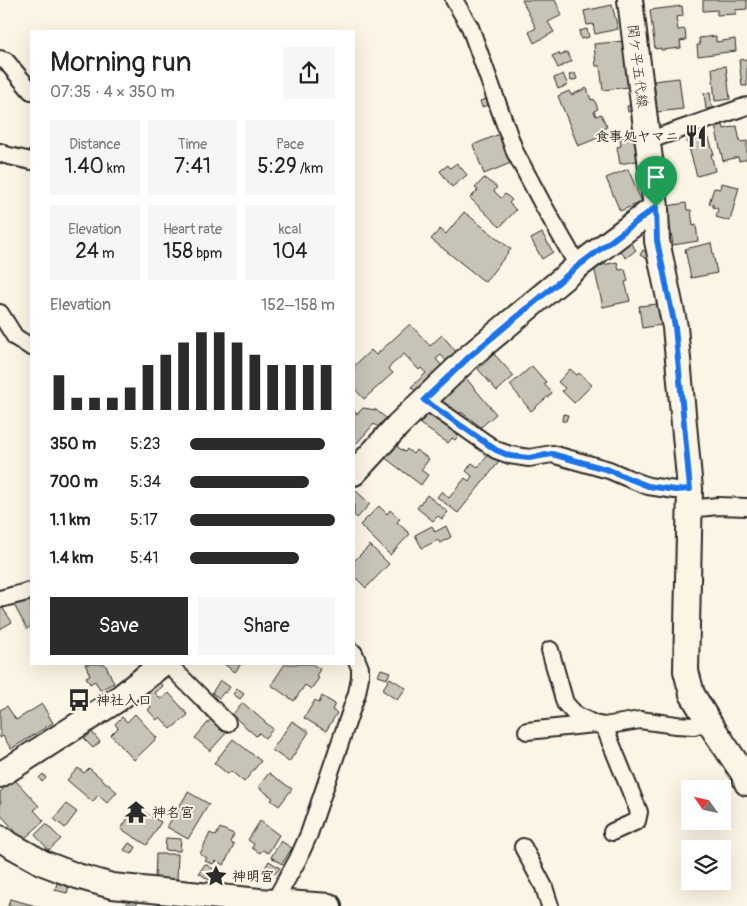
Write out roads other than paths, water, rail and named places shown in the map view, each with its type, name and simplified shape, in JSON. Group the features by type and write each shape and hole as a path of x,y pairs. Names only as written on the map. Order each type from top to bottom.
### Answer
{"street":[{"path":"454,0 470,27 515,152 578,266"},
{"name":"関ケ平五代線","path":"630,0 656,207 657,241 675,327 690,499 686,671 692,694 743,773 747,784"},
{"path":"0,59 6,61 30,90"},
{"path":"648,141 747,106"},
{"path":"0,152 4,155 30,161"},
{"path":"355,472 398,425 470,356 578,266 656,207"},
{"path":"0,313 15,337 30,346"},
{"path":"424,400 496,450 510,456 529,458 552,454 609,470 648,486 675,490 690,499 718,506 747,507"},
{"path":"0,599 30,591"},
{"path":"550,650 565,704 576,715 599,725 639,812 637,821 612,832"},
{"path":"265,903 298,859 309,834 357,693 360,668 355,656"},
{"path":"0,775 117,700 161,665"},
{"path":"169,665 227,723"},
{"path":"527,731 640,720 694,726 708,721"},
{"path":"0,838 43,863 77,876 112,886 265,903 329,906"},
{"path":"523,847 544,887 550,906"}],"place":[{"name":"食事処ヤマニ","path":"696,136"},
{"name":"神社入口","path":"79,700"},
{"name":"神名宮","path":"136,812"},
{"name":"神明宮","path":"216,876"}]}
